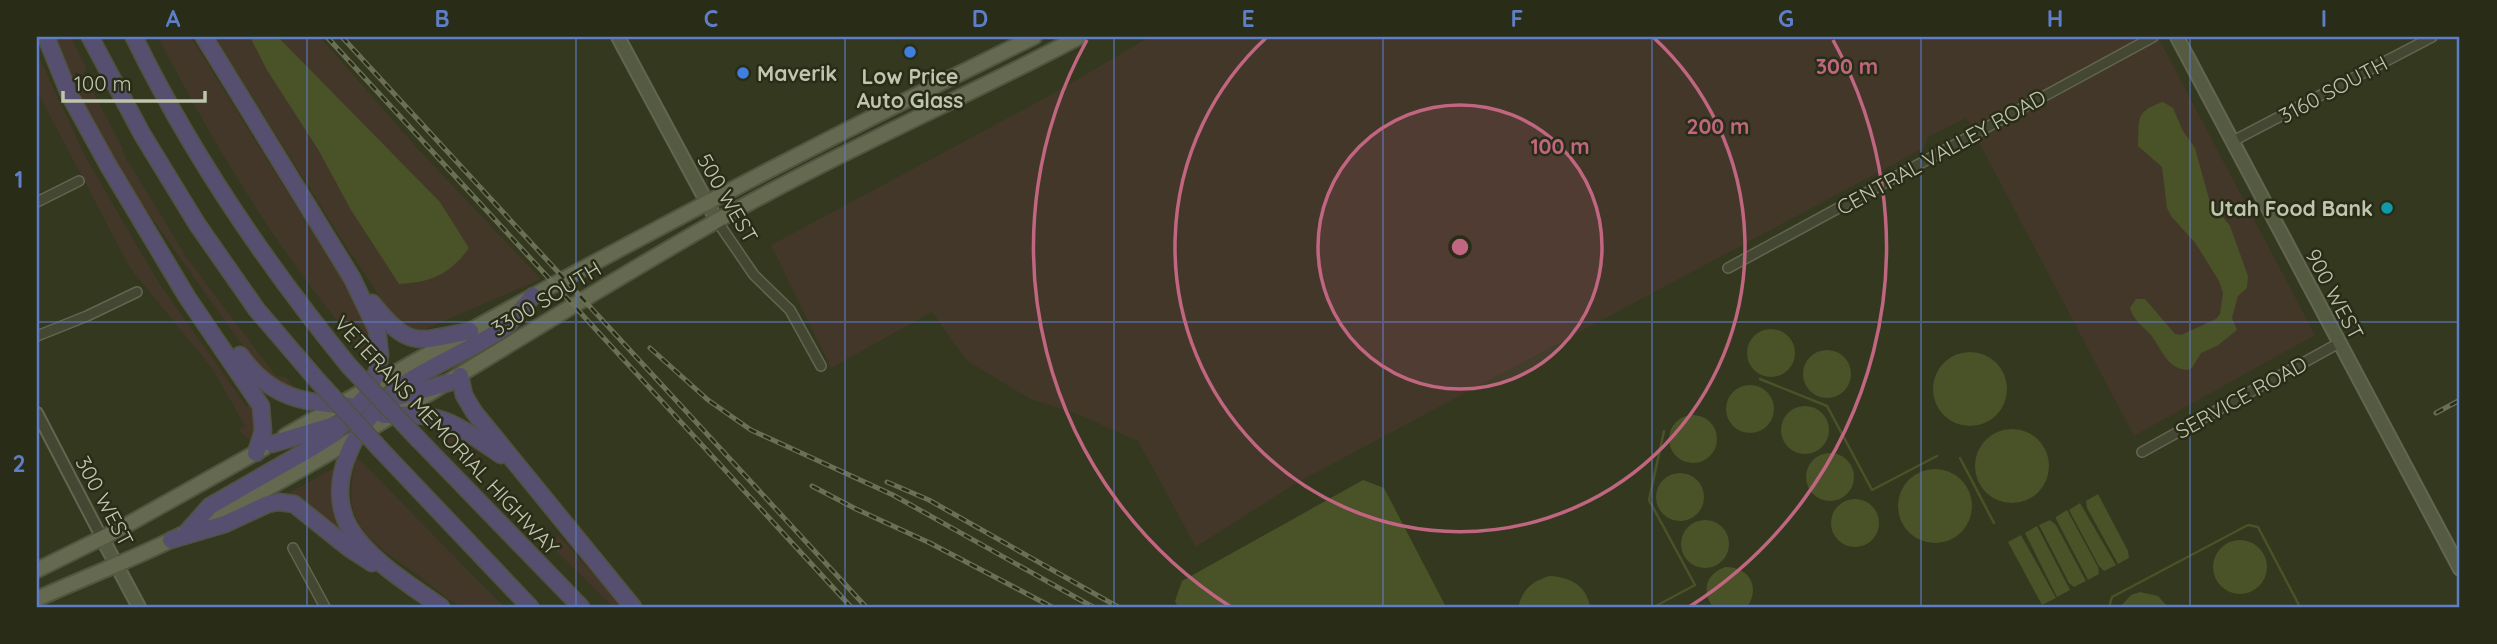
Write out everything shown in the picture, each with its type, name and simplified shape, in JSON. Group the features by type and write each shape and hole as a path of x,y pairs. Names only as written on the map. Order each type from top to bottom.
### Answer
{"highway":[{"path":"46,37 86,127 187,297 261,406 263,431 256,453"},
{"path":"90,37 142,134 197,224 257,310 382,451 530,607"},
{"name":"VETERANS MEMORIAL HIGHWAY","path":"134,37 173,113 240,222 312,320 349,366 581,607"},
{"path":"204,37 352,278 373,319 380,342 378,365 365,410 346,459 340,501 349,527 370,553 441,607"},
{"path":"145,226 185,277 249,368 261,380 291,397 315,403 424,415 450,422 512,462"},
{"path":"352,278 394,329 409,338 426,340 470,331"},
{"path":"384,401 409,382 506,326 533,296"},
{"path":"272,444 345,422 384,401 456,379 474,412 512,462 633,607"},
{"path":"187,532 210,506 313,447 335,433 345,422"},
{"path":"171,540 225,524 275,501 294,504 349,548 427,597"}],"main road":[{"name":"500 WEST","path":"618,37 718,220"},
{"name":"3300 SOUTH","path":"37,570 103,538 533,296 816,144 1034,37"},
{"name":"3300 SOUTH","path":"37,599 187,532 397,414 547,320 718,220 837,156 914,121 1079,37"},
{"name":"900 WEST","path":"2177,37 2460,569"},
{"name":"300 WEST","path":"103,538 139,607"}],"street":[{"name":"CENTRAL VALLEY ROAD","path":"1728,268 2153,37"},
{"name":"3160 SOUTH","path":"2233,141 2432,37"},
{"path":"37,202 79,181"},
{"name":"500 WEST","path":"718,220 754,275 790,310 821,366"},
{"path":"37,337 137,292"},
{"name":"SERVICE ROAD","path":"2142,452 2339,343"},
{"name":"300 WEST","path":"37,412 103,538"},
{"path":"293,548 325,607"}],"shaded area":[{"path":"55,37 71,37 87,70 83,73 122,151 187,258 276,376 286,377 299,392 272,379 259,369 146,210 110,153 82,99"},
{"path":"158,37 191,37 361,310 370,330 372,362 311,286 255,206 204,123"},
{"path":"215,37 320,37 420,151 541,279 426,329 425,332 406,328 393,317 338,234"},
{"path":"250,37 278,37 440,202 469,248 454,265 430,279 399,284 351,210 319,151 267,70"},
{"path":"1149,37 2158,37 2315,335 2134,436 1966,118 1928,137 1924,148 1293,485 1196,547 1138,441 1077,414 1030,399 966,360 932,312 831,368 771,245 1056,92"},
{"path":"37,53 86,158 159,283 247,407 250,403 255,425 249,439 238,430 245,426 212,368 130,268 37,91"},
{"path":"2163,102 2173,108 2183,131 2195,148 2209,199 2230,226 2248,276 2247,288 2238,296 2232,318 2237,330 2217,346 2201,353 2192,368 2187,370 2169,362 2130,308 2136,299 2145,299 2175,334 2181,335 2216,319 2220,314 2223,293 2219,281 2196,244 2167,208 2162,167 2138,146 2142,113"},
{"path":"1771,329 1788,336 1795,353 1788,370 1771,377 1754,370 1747,353 1754,336"},
{"path":"1827,350 1844,357 1851,374 1844,391 1827,398 1810,391 1803,374 1810,357"},
{"path":"1970,352 1984,355 1996,363 2004,375 2007,389 2004,403 1996,415 1984,423 1970,426 1956,423 1944,415 1936,403 1933,389 1936,375 1944,363 1956,355"},
{"path":"1750,385 1767,392 1774,409 1767,426 1750,433 1733,426 1726,409 1733,392"},
{"path":"1805,406 1822,413 1829,430 1822,447 1805,454 1788,447 1781,430 1788,413"},
{"path":"1693,415 1710,422 1717,439 1710,456 1693,463 1676,456 1669,439 1676,422"},
{"path":"433,428 457,437 479,455 469,464"},
{"path":"2012,429 2026,432 2038,440 2046,452 2049,466 2046,480 2038,492 2026,500 2012,503 1998,500 1986,492 1978,480 1975,466 1978,452 1986,440 1998,432"},
{"path":"1830,453 1847,460 1854,477 1847,494 1830,501 1813,494 1806,477 1813,460"},
{"path":"357,457 504,607 470,608 455,603 371,539 354,514 351,499"},
{"path":"336,467 333,492 335,508 344,532 342,533 308,503 285,495"},
{"path":"1935,469 1949,472 1961,480 1969,492 1972,506 1969,520 1961,532 1949,540 1935,543 1921,540 1909,532 1901,520 1898,506 1901,492 1909,480 1921,472"},
{"path":"1680,473 1697,480 1704,497 1697,514 1680,521 1663,514 1656,497 1663,480"},
{"path":"1363,480 1384,488 1446,607 1178,607 1175,601 1182,581"},
{"path":"2098,494 2128,551 2129,558 2118,564 2087,508 2086,501"},
{"path":"1855,499 1872,506 1879,523 1872,540 1855,547 1838,540 1831,523 1838,506"},
{"path":"2080,503 2116,565 2104,571 2069,510"},
{"path":"2067,510 2098,567 2099,574 2088,580 2056,519"},
{"path":"1705,520 1722,527 1729,544 1722,561 1705,568 1688,561 1681,544 1688,527"},
{"path":"2050,520 2056,525 2086,581 2074,587 2069,583 2039,525"},
{"path":"2037,526 2070,590 2057,597 2025,533"},
{"path":"2021,535 2056,598 2042,605 2008,542"},
{"path":"559,536 624,607 613,607 550,545"},
{"path":"2240,540 2259,548 2267,567 2259,586 2240,594 2221,586 2213,567 2221,548"},
{"path":"1725,567 1741,570 1750,580 1753,593 1747,607 1713,607 1709,601 1707,584 1713,574"},
{"path":"1550,576 1564,578 1576,584 1585,593 1590,607 1518,607 1529,587"},
{"path":"2140,592 2158,596 2168,607 2120,607 2131,595"}],"waterway":[{"path":"1760,379 1827,406 1872,490 1937,456"},
{"path":"1654,607 1695,585 1649,500 1664,431"},
{"path":"1960,458 1994,523"},
{"path":"2109,607 2112,597 2248,525 2258,527 2300,607"}],"railway":[{"path":"327,37 851,607"},
{"path":"342,37 866,607"},
{"path":"650,348 708,400 751,430 893,495 1093,607"},
{"path":"2436,413 2460,400"},
{"path":"887,482 929,500 1118,607"},
{"path":"812,486 930,543 1052,607"}],"place":[{"name":"Low Price Auto Glass","path":"910,52"},
{"name":"Maverik","path":"743,73"},
{"name":"Utah Food Bank","path":"2387,208"}]}
